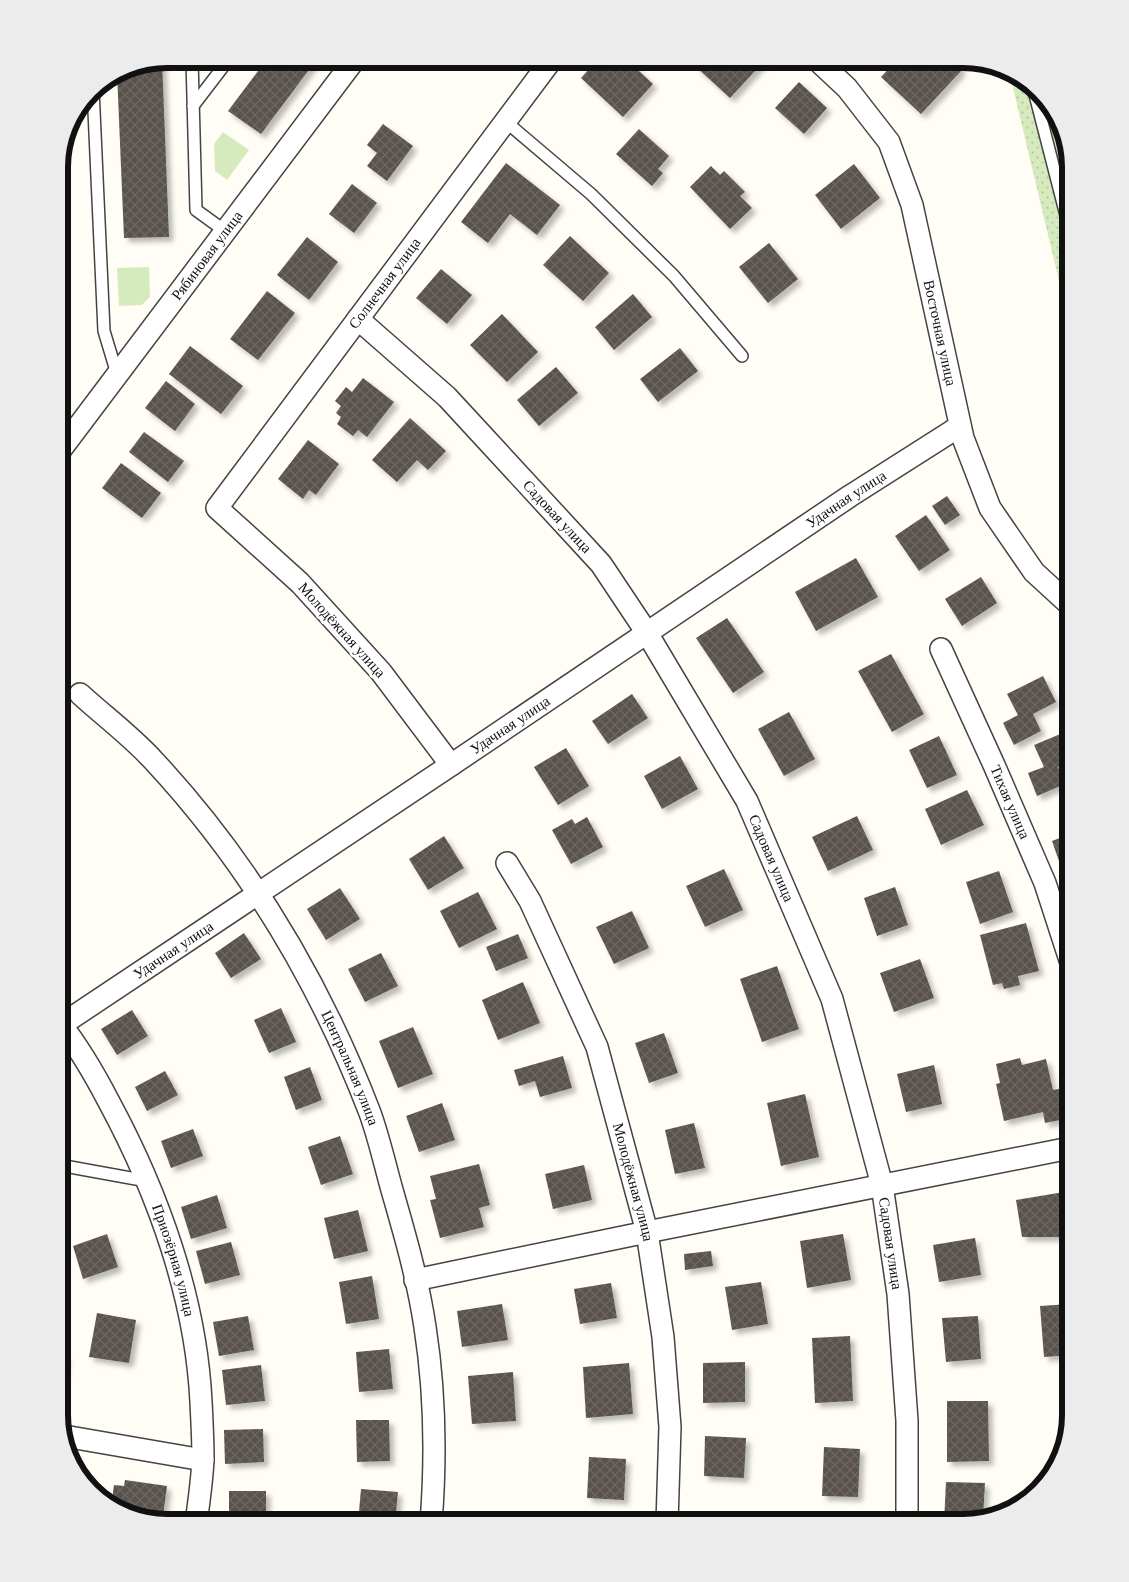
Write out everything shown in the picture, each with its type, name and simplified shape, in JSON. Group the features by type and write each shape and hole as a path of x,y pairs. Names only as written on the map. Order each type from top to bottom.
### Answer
{"street":[{"name":"Рябиновая улица","path":"68,440 348,68"},
{"name":"Солнечная улица","path":"217,508 545,68"},
{"name":"Восточная улица","path":"826,68 847,88 890,142 912,205 963,438 990,508 1034,572 1062,598"},
{"name":"Садовая улица","path":"358,319 447,397 601,564 647,633 747,801 832,999 882,1185 898,1294 907,1421 907,1514"},
{"name":"Удачная улица","path":"68,1018 259,894 850,496 960,426"},
{"name":"Молодёжная улица","path":"217,508 300,583 381,672 451,765"},
{"name":"Тихая улица","path":"941,649 1045,883 1062,935"},
{"name":"Центральная улица","path":"80,694 152,758 216,834 259,894 292,949 326,1012 370,1114 406,1237 425,1326 433,1406 431,1514"},
{"name":"Молодёжная улица","path":"507,863 530,901 596,1047 647,1232 663,1337 670,1427 667,1514"},
{"name":"Приозёрная улица","path":"68,1036 99,1084 123,1128 169,1240 190,1314 201,1400 203,1460 197,1514"},
{"path":"415,1280 1062,1150"},
{"path":"70,1437 203,1460"}],"lane":[{"path":"192,68 196,210 225,231"},
{"path":"193,106 222,68"},
{"path":"93,100 104,331 117,374"},
{"path":"1037,102 1062,200"},
{"path":"506,121 591,194 674,276 742,356"},
{"path":"68,1167 146,1181"}],"green space":[{"path":"1011,81 1023,88 1041,106 1054,129 1058,141 1062,167 1062,293"},
{"path":"223,132 249,150 227,180 215,171 214,144"},
{"path":"149,267 150,297 142,305 119,306 117,268"}],"building":[{"path":"162,68 169,237 124,238 117,81 148,69"},
{"path":"260,68 310,68 261,134 228,111"},
{"path":"590,68 636,68 653,84 623,117 581,78"},
{"path":"697,68 758,68 730,98"},
{"path":"890,68 960,68 961,71 921,114 881,77"},
{"path":"799,82 827,108 804,134 775,108"},
{"path":"383,124 413,146 387,181 367,166 377,153 367,145"},
{"path":"639,129 669,156 658,169 663,173 652,186 616,154"},
{"path":"506,163 560,205 537,235 510,214 488,243 461,222"},
{"path":"854,164 880,198 841,229 815,195"},
{"path":"711,166 720,175 724,171 745,192 740,196 752,208 730,229 690,187"},
{"path":"352,184 377,203 354,233 329,214"},
{"path":"570,236 609,273 583,301 543,265"},
{"path":"307,237 338,262 309,300 277,275"},
{"path":"769,243 798,279 768,303 739,267"},
{"path":"441,269 472,295 447,324 416,298"},
{"path":"267,291 295,313 258,360 230,339"},
{"path":"633,294 652,317 614,350 595,327"},
{"path":"502,314 538,352 507,382 470,345"},
{"path":"190,346 243,386 221,414 169,374"},
{"path":"680,348 698,371 658,402 640,379"},
{"path":"556,367 578,393 539,426 517,400"},
{"path":"363,378 394,402 367,437 358,430 353,436 337,424 341,417 336,413 341,406 335,401 346,387 352,392"},
{"path":"166,381 195,404 175,431 145,408"},
{"path":"410,418 446,451 428,470 417,460 397,482 372,460"},
{"path":"144,432 184,461 168,482 129,452"},
{"path":"308,440 339,464 316,495 309,490 303,499 278,479"},
{"path":"121,463 161,493 142,518 102,488"},
{"path":"947,496 960,515 945,525 932,506"},
{"path":"926,515 950,550 919,571 895,536"},
{"path":"856,558 878,597 816,631 795,592"},
{"path":"981,577 997,603 962,626 945,599"},
{"path":"727,618 764,672 733,693 696,638"},
{"path":"891,654 924,714 892,732 858,671"},
{"path":"1043,676 1056,702 1033,714 1041,731 1014,745 1003,723 1018,715 1007,694"},
{"path":"632,694 648,718 608,744 592,721"},
{"path":"789,712 815,759 784,776 758,729"},
{"path":"1062,733 1062,765 1058,767 1062,777 1062,785 1037,796 1028,773 1044,767 1034,745"},
{"path":"939,736 957,775 927,788 909,750"},
{"path":"566,748 589,786 558,805 534,767"},
{"path":"680,756 698,789 662,809 644,776"},
{"path":"967,790 984,825 941,845 925,809"},
{"path":"857,816 873,850 828,871 812,837"},
{"path":"587,817 603,847 571,864 552,830 572,819 575,824"},
{"path":"444,836 464,868 428,890 409,859"},
{"path":"1062,837 1062,863 1060,864 1052,841"},
{"path":"724,869 743,910 705,927 686,886"},
{"path":"999,871 1013,912 980,924 966,882"},
{"path":"895,887 908,925 877,936 864,898"},
{"path":"340,888 360,919 326,940 307,909"},
{"path":"478,892 497,929 459,948 440,911"},
{"path":"632,911 649,948 614,964 596,927"},
{"path":"1026,923 1039,971 1018,976 1020,985 1004,989 1002,983 993,985 980,935"},
{"path":"244,933 261,959 231,978 215,953"},
{"path":"518,934 528,958 496,971 486,947"},
{"path":"381,953 398,986 365,1002 348,969"},
{"path":"920,959 934,998 894,1012 880,973"},
{"path":"777,966 799,1029 762,1042 740,979"},
{"path":"523,982 540,1023 498,1040 482,1000"},
{"path":"281,1008 296,1042 269,1053 254,1020"},
{"path":"132,1010 148,1036 117,1055 101,1029"},
{"path":"413,1027 433,1074 398,1088 379,1041"},
{"path":"664,1033 678,1073 649,1083 635,1043"},
{"path":"563,1056 572,1088 540,1097 535,1081 519,1086 514,1070"},
{"path":"1020,1058 1022,1065 1046,1059 1053,1090 1062,1088 1062,1120 1045,1123 1043,1112 1004,1121 996,1084 1000,1083 996,1064"},
{"path":"934,1065 942,1104 906,1112 897,1074"},
{"path":"310,1067 322,1100 296,1110 284,1077"},
{"path":"165,1071 178,1095 147,1111 135,1087"},
{"path":"805,1094 819,1157 781,1166 767,1103"},
{"path":"442,1103 455,1140 419,1152 406,1116"},
{"path":"694,1123 705,1168 675,1174 665,1130"},
{"path":"193,1129 203,1156 171,1168 161,1141"},
{"path":"340,1136 353,1174 321,1185 308,1147"},
{"path":"479,1164 490,1205 479,1208 484,1227 440,1238 430,1200 436,1199 430,1176"},
{"path":"584,1165 592,1200 553,1209 545,1174"},
{"path":"1062,1192 1062,1237 1022,1237 1016,1200"},
{"path":"217,1195 227,1228 191,1239 181,1207"},
{"path":"358,1210 368,1251 334,1259 324,1218"},
{"path":"107,1234 118,1267 83,1279 73,1246"},
{"path":"843,1234 851,1280 807,1288 800,1241"},
{"path":"975,1238 981,1275 939,1282 933,1245"},
{"path":"231,1242 240,1275 205,1284 196,1251"},
{"path":"711,1251 713,1266 685,1270 684,1254"},
{"path":"372,1276 379,1319 346,1324 339,1282"},
{"path":"761,1282 768,1324 732,1330 725,1287"},
{"path":"611,1283 617,1318 580,1324 574,1289"},
{"path":"502,1304 508,1340 462,1347 457,1311"},
{"path":"1062,1305 1062,1356 1044,1357 1040,1306"},
{"path":"97,1313 136,1320 129,1363 89,1357"},
{"path":"248,1316 254,1350 219,1356 213,1322"},
{"path":"978,1316 981,1359 946,1362 942,1318"},
{"path":"850,1336 853,1401 815,1403 812,1338"},
{"path":"389,1349 393,1389 359,1392 356,1352"},
{"path":"745,1362 745,1402 703,1403 703,1363"},
{"path":"629,1363 633,1414 586,1418 583,1367"},
{"path":"261,1365 265,1401 226,1405 222,1370"},
{"path":"513,1372 516,1421 472,1424 468,1376"},
{"path":"947,1401 988,1401 989,1461 947,1462"},
{"path":"356,1420 389,1420 390,1461 357,1462"},
{"path":"263,1429 264,1462 225,1464 224,1430"},
{"path":"705,1436 746,1438 744,1478 704,1476"},
{"path":"824,1447 860,1449 858,1497 822,1496"},
{"path":"589,1457 626,1459 624,1500 587,1498"},
{"path":"125,1480 167,1486 163,1514 148,1513 135,1509 112,1498 114,1485 124,1486"},
{"path":"946,1482 985,1483 983,1512 975,1514 944,1514"},
{"path":"361,1489 398,1492 396,1514 359,1514"},
{"path":"229,1491 266,1491 266,1514 229,1514"}]}
